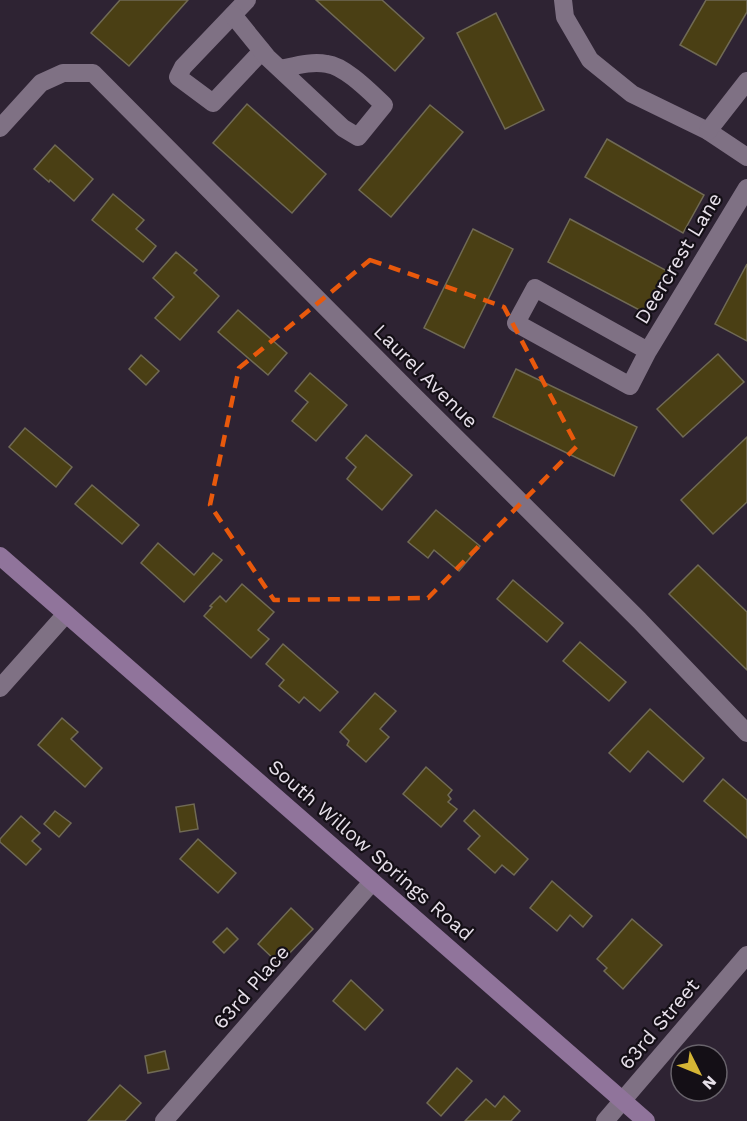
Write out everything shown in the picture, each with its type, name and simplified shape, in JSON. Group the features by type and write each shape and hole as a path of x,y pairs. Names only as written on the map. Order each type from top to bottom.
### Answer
{"street":[{"path":"247,0 183,67 178,77 213,103 262,51"},
{"path":"563,0 565,17 590,60 632,94 708,131 747,157"},
{"path":"233,15 280,69 343,128 358,137 384,105 355,78 329,64 307,63 280,69"},
{"name":"Laurel Avenue","path":"0,128 41,83 63,73 93,73 639,620 747,733"},
{"path":"708,131 747,81"},
{"name":"Deercrest Lane","path":"648,351 535,288 516,323 630,386 648,351 747,188"},
{"name":"South Willow Springs Road","path":"0,556 646,1121"},
{"path":"0,688 66,614"},
{"name":"63rd Place","path":"164,1121 372,882"},
{"name":"63rd Street","path":"605,1121 747,955"}],"highlighted area":[{"path":"370,260 504,307 577,446 428,598 274,600 210,505 239,368"}],"building":[{"path":"120,0 188,0 129,66 91,33"},
{"path":"316,0 382,0 424,38 395,71"},
{"path":"706,0 747,0 747,12 716,65 680,45"},
{"path":"496,13 544,110 505,129 457,33"},
{"path":"247,104 326,174 292,213 213,143"},
{"path":"430,105 463,132 391,217 359,190"},
{"path":"607,139 704,195 683,233 585,177"},
{"path":"55,145 93,179 74,201 34,169"},
{"path":"113,194 144,220 136,229 156,246 143,262 92,220"},
{"path":"570,219 669,272 647,314 548,262"},
{"path":"473,229 513,249 464,348 424,328"},
{"path":"176,252 197,270 194,273 219,296 180,340 155,318 174,297 153,278"},
{"path":"747,264 747,341 715,324"},
{"path":"238,310 287,353 268,375 218,332"},
{"path":"718,354 744,382 683,437 657,409"},
{"path":"141,355 159,371 146,385 129,369"},
{"path":"516,369 637,427 614,476 493,417"},
{"path":"310,373 347,405 316,441 292,421 308,402 295,391"},
{"path":"25,428 72,467 56,487 9,447"},
{"path":"366,435 412,475 382,510 347,479 356,467 346,458"},
{"path":"747,437 747,502 713,534 681,500"},
{"path":"92,485 139,525 122,544 75,504"},
{"path":"436,510 480,546 459,571 434,550 428,558 408,542"},
{"path":"158,543 194,575 213,553 222,560 184,602 141,563"},
{"path":"698,565 747,612 747,670 669,594"},
{"path":"513,580 563,623 547,642 497,599"},
{"path":"242,584 274,612 258,630 269,639 251,658 204,616 220,596 226,602"},
{"path":"580,642 626,682 609,701 563,661"},
{"path":"283,644 338,692 320,711 304,697 299,703 279,686 284,680 266,664"},
{"path":"375,693 396,711 380,729 389,737 366,762 347,745 349,741 340,732"},
{"path":"650,709 704,758 683,782 648,751 630,772 609,753"},
{"path":"62,718 78,732 71,739 102,768 85,787 38,745"},
{"path":"426,767 452,790 448,795 451,799 448,802 457,809 441,827 403,794"},
{"path":"723,779 747,800 747,838 704,801"},
{"path":"194,804 198,829 180,832 176,807"},
{"path":"474,810 528,859 514,875 502,865 495,873 468,849 480,836 464,821"},
{"path":"55,811 71,823 59,837 44,824"},
{"path":"21,816 40,833 32,841 41,849 26,865 0,842 0,839"},
{"path":"198,839 236,873 218,893 180,859"},
{"path":"552,881 592,916 583,927 570,915 557,931 530,908"},
{"path":"291,908 313,929 279,964 258,944"},
{"path":"632,919 662,945 623,989 604,971 607,968 597,959"},
{"path":"227,928 238,939 224,953 213,942"},
{"path":"351,980 383,1010 365,1030 333,1001"},
{"path":"165,1051 169,1069 148,1073 145,1056"},
{"path":"457,1068 472,1081 441,1116 427,1103"},
{"path":"120,1085 141,1103 125,1121 88,1121"},
{"path":"504,1096 520,1111 511,1121 465,1121 486,1099 495,1107"}]}
